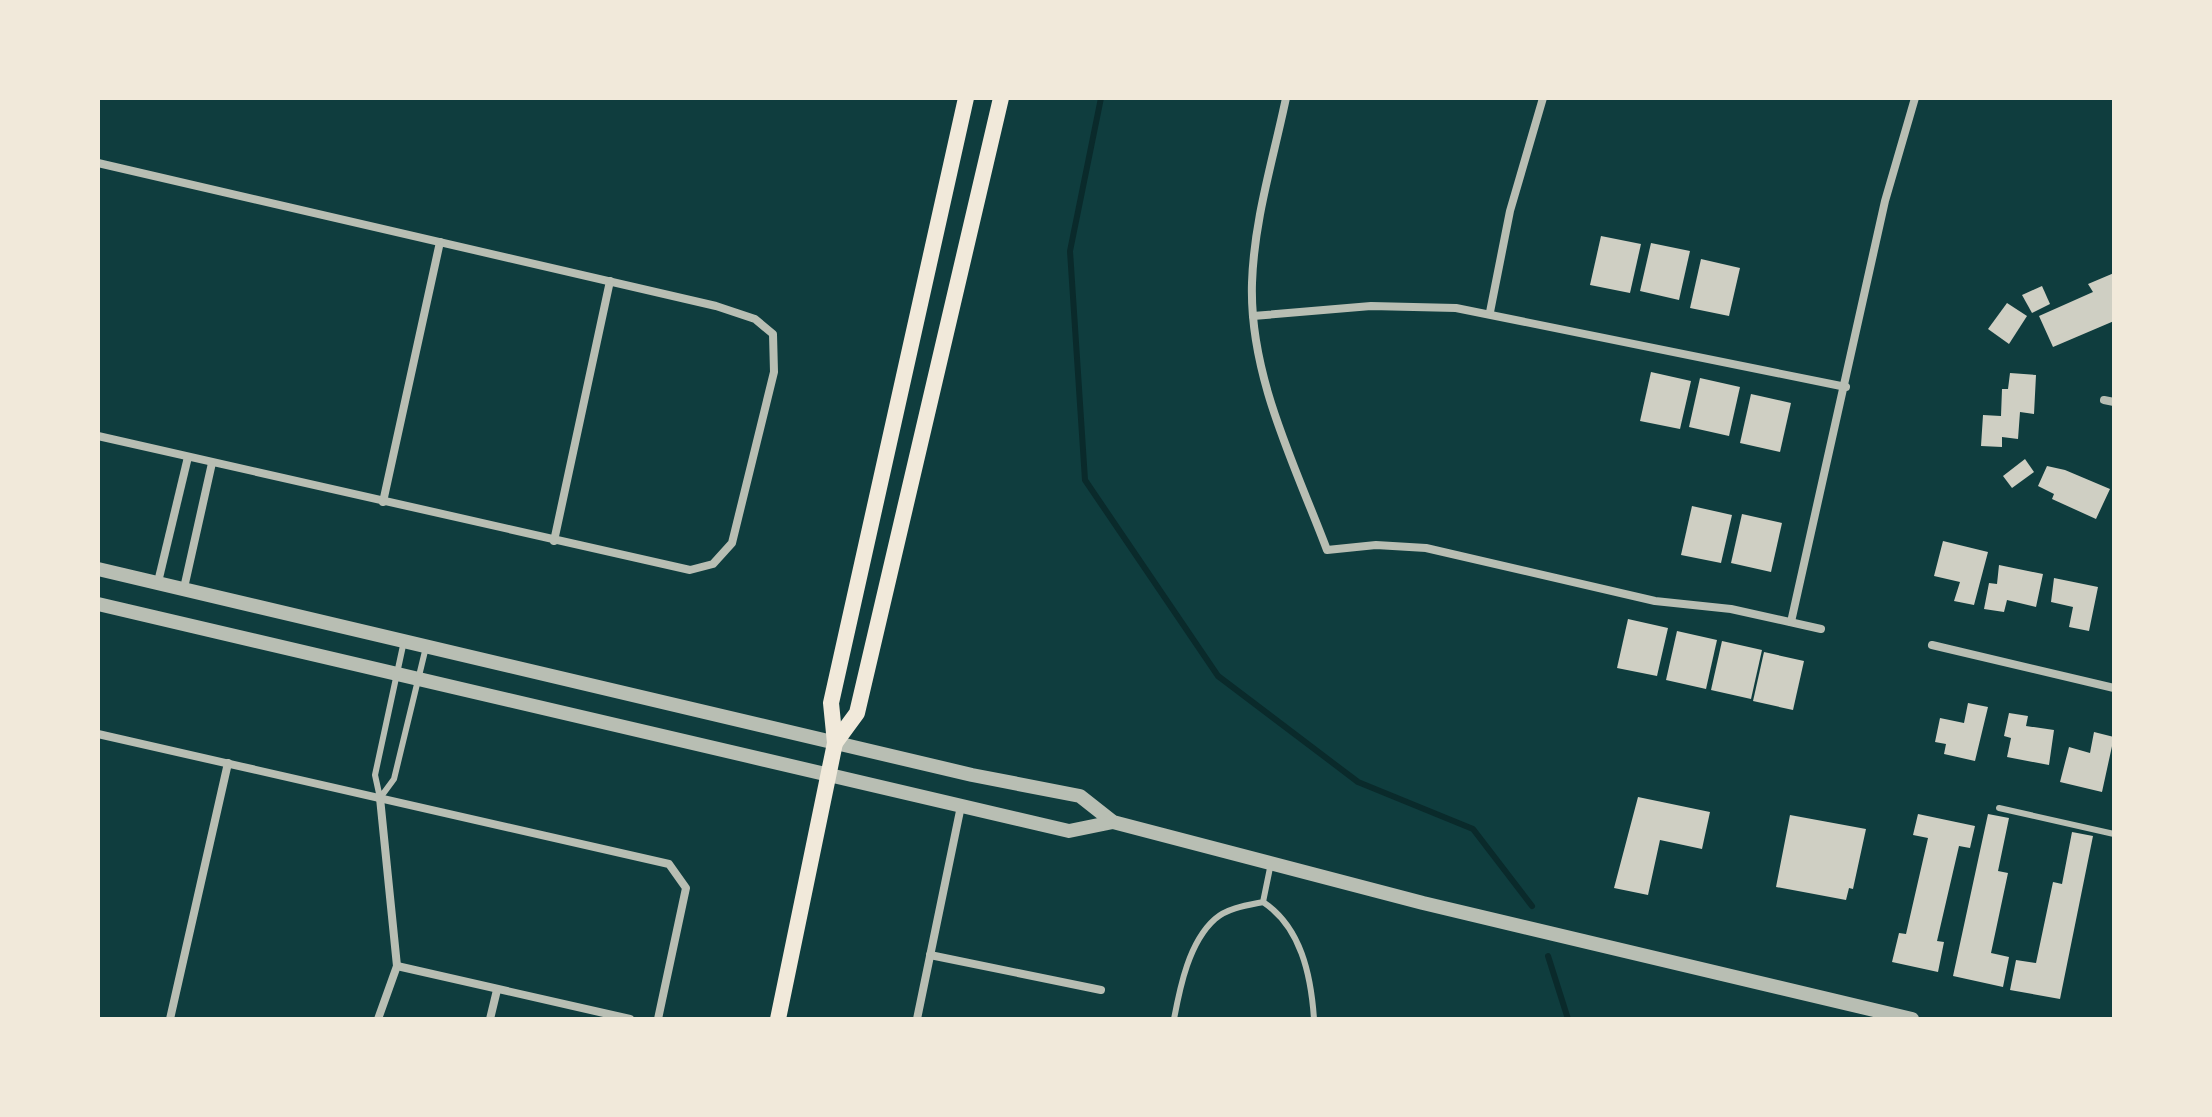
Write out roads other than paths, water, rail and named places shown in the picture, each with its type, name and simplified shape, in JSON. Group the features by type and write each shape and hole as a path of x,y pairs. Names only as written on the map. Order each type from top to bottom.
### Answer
{"main road":[{"path":"778,1019 835,743 831,703 966,98"},
{"path":"835,743 857,713 1001,98"}],"street":[{"path":"1286,98 1255,237 1253,316 1270,399 1327,550 1376,545 1426,548 1655,601 1731,609 1821,629"},
{"path":"1490,312 1510,211 1543,98"},
{"path":"1791,622 1894,163 1915,98"},
{"path":"98,163 716,306 755,319 773,334 774,372 732,543 713,564 690,570 98,436"},
{"path":"383,502 440,242"},
{"path":"554,541 610,281"},
{"path":"1253,316 1422,305 1490,312 1846,387"},
{"path":"158,582 188,457"},
{"path":"184,588 212,463"},
{"path":"98,569 835,743 1080,796 1113,822 1912,1019"},
{"path":"98,604 1069,831 1113,822"},
{"path":"1932,645 2114,688"},
{"path":"98,734 669,864 686,888 658,1019"},
{"path":"170,1019 228,763"},
{"path":"378,1019 397,966 380,798"},
{"path":"917,1019 961,806"},
{"path":"930,955 1101,990"},
{"path":"397,966 630,1019"},
{"path":"490,1019 497,990"}],"lane":[{"path":"380,798 375,775 404,641"},
{"path":"380,798 394,779 426,646"},
{"path":"1999,808 2114,834"},
{"path":"1263,902 1271,863"},
{"path":"1174,1019 1180,988 1197,944 1215,919 1263,902"},
{"path":"1263,902 1282,915 1304,960 1311,983 1314,1019"}],"waterway":[{"path":"1101,98 1070,251 1085,480 1218,676 1358,782 1473,829 1532,906"},
{"path":"1548,956 1568,1019"}]}
